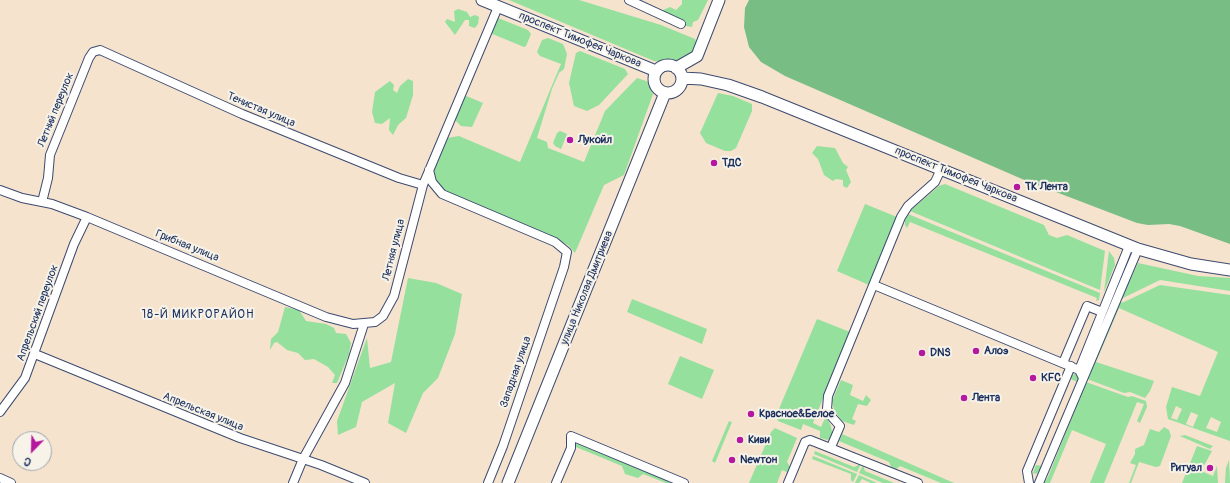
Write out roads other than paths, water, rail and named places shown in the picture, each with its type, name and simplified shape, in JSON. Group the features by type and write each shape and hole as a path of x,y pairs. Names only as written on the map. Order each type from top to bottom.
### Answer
{"main road":[{"name":"проспект Тимофея Чаркова","path":"482,0 656,71"},
{"path":"676,68 697,56 719,0"},
{"path":"665,65 676,68 682,78 677,90 669,94 658,90 654,84 656,71 665,65"},
{"name":"проспект Тимофея Чаркова","path":"682,78 701,79 741,89 1134,248 1191,264 1230,270"},
{"name":"улица Николая Дмитриева","path":"508,483 664,93"}],"street":[{"path":"629,0 681,24"},
{"name":"Летняя улица","path":"364,324 375,322 383,316 394,296 423,186 498,6"},
{"name":"Тенистая улица","path":"93,52 100,50 242,114 399,178 423,186"},
{"name":"Летний переулок","path":"42,202 48,178 50,155 93,52"},
{"path":"831,447 840,426 827,409 828,396 905,211 935,182 941,169"},
{"name":"Западная улица","path":"429,170 432,182 442,194 555,242 567,252 564,267 488,483"},
{"name":"Грибная улица","path":"0,190 87,216 326,317 339,321 364,324"},
{"name":"Апрельский переулок","path":"0,412 20,387 35,354 74,244 87,216"},
{"path":"1083,373 1102,312 1134,248"},
{"path":"1039,483 1134,248"},
{"path":"874,285 1083,373"},
{"path":"1029,483 1027,471 1067,365 1087,306 1102,312"},
{"path":"293,483 303,459 346,382 364,324"},
{"name":"Апрельская улица","path":"35,354 240,438 321,465 365,483"},
{"path":"556,483 570,448 571,436 684,483"},
{"path":"788,483 805,442 814,440 918,483"},
{"path":"0,478 11,483"}],"place":[{"name":"Лукойл","path":"570,140"},
{"name":"ТДС","path":"714,163"},
{"name":"ТК Лента","path":"1017,187"},
{"name":"Алоэ","path":"976,351"},
{"name":"DNS","path":"922,353"},
{"name":"KFC","path":"1033,378"},
{"name":"Лента","path":"964,398"},
{"name":"Красное&Белое","path":"751,414"},
{"name":"Киви","path":"740,440"},
{"name":"Newтон","path":"732,460"},
{"name":"Ритуал","path":"1210,468"}],"district":[{"name":"18-Й МИКРОРАЙОН","path":"198,315"}]}
